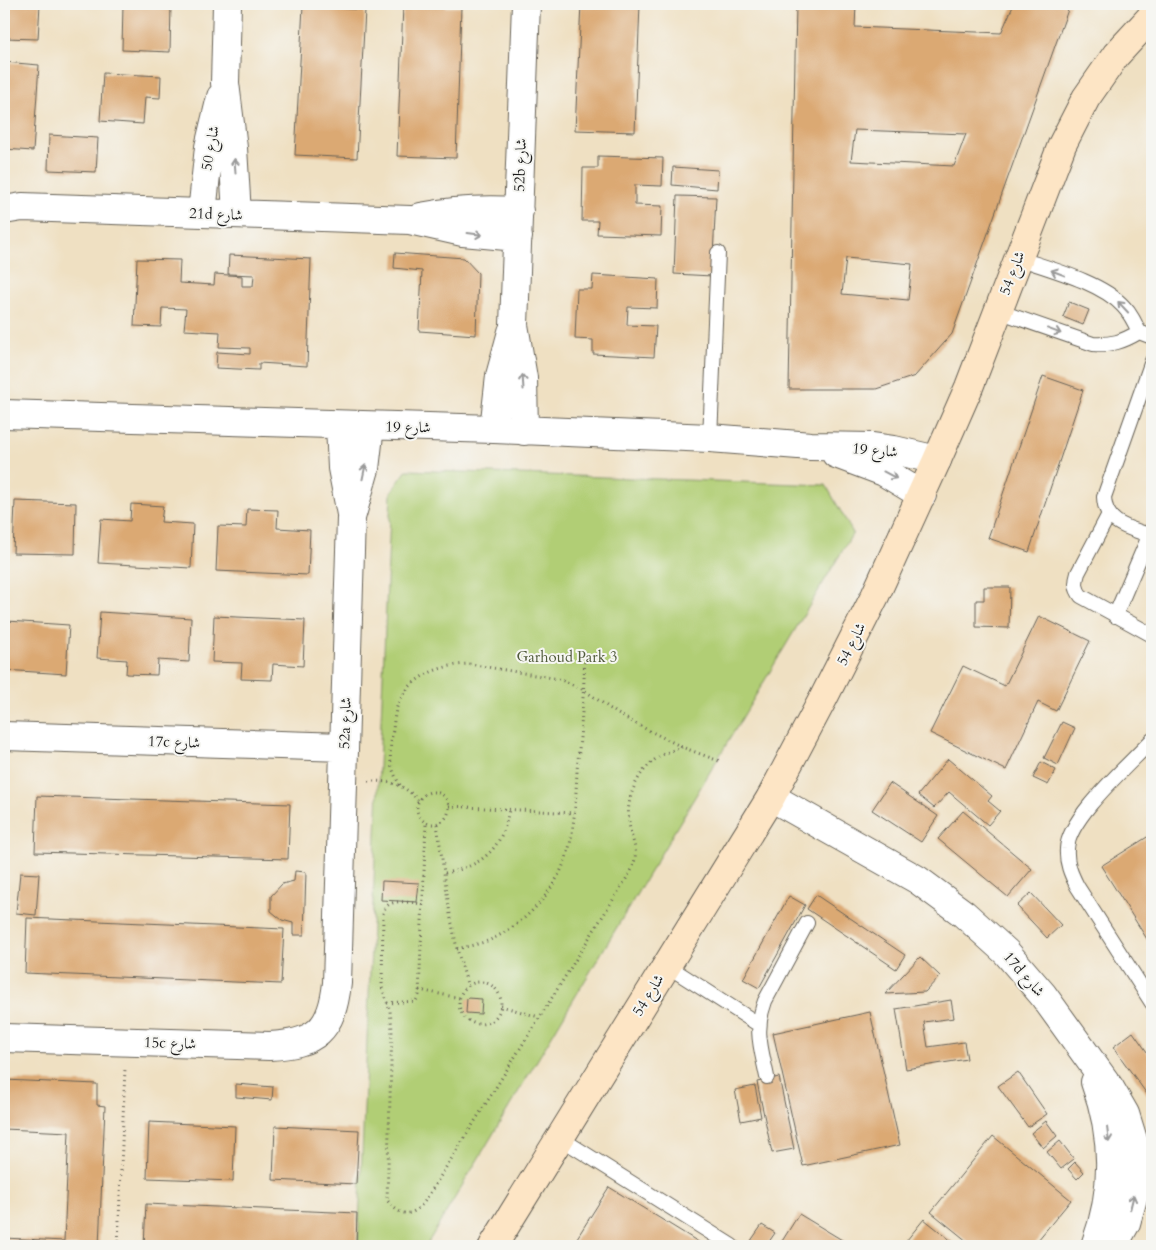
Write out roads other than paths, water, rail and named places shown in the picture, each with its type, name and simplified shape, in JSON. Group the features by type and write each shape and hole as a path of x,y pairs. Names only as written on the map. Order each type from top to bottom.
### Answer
{"street":[{"name":"شارع 50","path":"227,4 225,83 234,148 236,214"},
{"name":"52b شارع","path":"524,431 523,378 514,325 526,4"},
{"name":"شارع 54","path":"493,1246 771,797 875,596 922,495 969,386 1062,145 1086,98 1116,55 1152,16"},
{"name":"شارع 50","path":"202,213 210,147 225,83"},
{"name":"21d شارع","path":"10,206 410,220 463,232 518,224"},
{"name":"52b شارع","path":"494,429 500,376 514,325"},
{"name":"شارع 19","path":"4,414 494,429 710,438 894,450 937,460"},
{"path":"340,425 342,468 351,518"},
{"name":"52a شارع","path":"328,1021 335,1004 337,983 351,518 365,469 370,426"},
{"name":"شارع 19","path":"811,446 884,472 922,495"},
{"name":"17c شارع","path":"4,736 344,747"},
{"name":"17d شارع","path":"771,797 918,880 964,914 1006,952 1043,994 1110,1088 1125,1114 1144,1172 1126,1223 1113,1246"},
{"name":"15c شارع","path":"4,1038 269,1046 292,1045 312,1036 328,1021"},
{"path":"1075,1040 1090,1070 1102,1101 1109,1132 1111,1164 1109,1197 1096,1246"}],"lane":[{"path":"710,438 718,252"},
{"path":"998,311 1093,344 1109,345 1146,335 1124,306 1098,288 1018,258"},
{"path":"1115,616 1151,533 1121,525 1108,516 1104,507 1104,497 1152,361"},
{"path":"1108,516 1075,581 1076,589 1081,596 1152,635"},
{"path":"1152,740 1083,812 1072,829 1067,848 1069,868 1077,886 1152,1003"},
{"path":"767,1077 758,1035 758,1024 765,1001 808,923"},
{"path":"666,965 758,1024"},
{"path":"560,1138 732,1246"}],"park label":[{"name":"Garhoud Park 3","path":"567,657"}]}
